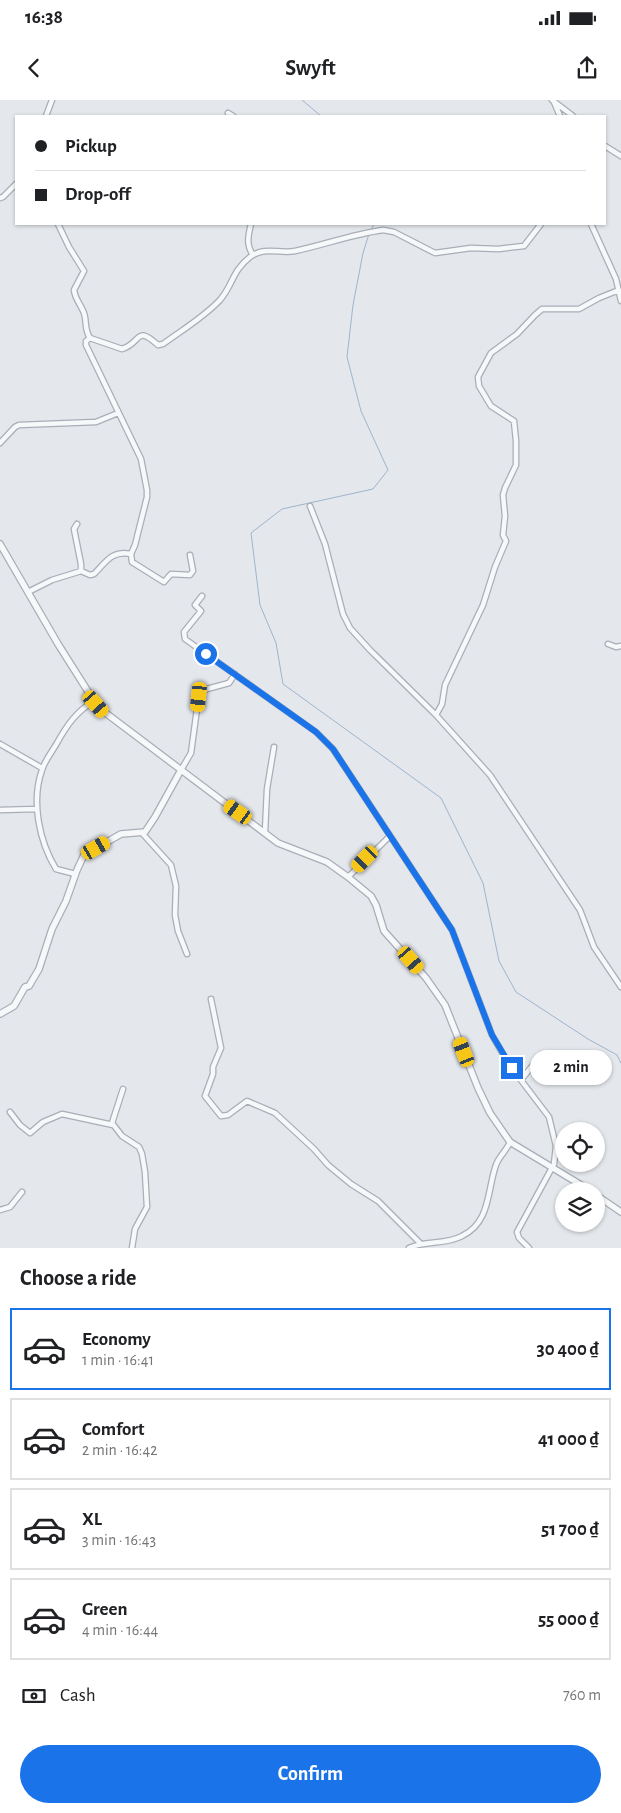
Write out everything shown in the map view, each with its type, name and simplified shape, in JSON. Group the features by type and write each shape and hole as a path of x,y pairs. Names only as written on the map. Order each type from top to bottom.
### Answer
{"street":[{"path":"46,115 52,100"},
{"path":"553,100 560,115"},
{"path":"553,100 572,115"},
{"path":"606,147 621,156"},
{"path":"0,198 15,185"},
{"path":"58,225 84,271 74,290 76,299 85,316 86,332 90,338 122,349 140,336 145,335 158,345 163,344 191,326 214,306 225,293 238,268 253,255 269,251 294,251 371,232 388,230 430,252 440,254 471,248 498,249 521,247 527,243 540,225"},
{"path":"251,225 248,241 249,250 253,255"},
{"path":"591,225 620,287 621,301"},
{"path":"436,715 442,704 445,685 480,613 495,567 506,542 503,535 503,495 517,460 514,421 489,403 479,386 478,376 491,354 517,334 539,312 546,308 579,309 620,287"},
{"path":"90,338 86,341 86,345 118,413 139,452 147,490 145,508 131,554 132,562 164,582 171,574 190,575 192,572 190,555"},
{"path":"0,443 19,425 96,422 118,413"},
{"path":"310,506 325,544 343,614 350,628 436,715 482,766 502,792 580,910 594,947 621,987"},
{"path":"77,524 74,529 81,571"},
{"path":"0,544 58,644 94,701 117,723 281,844 321,859 348,877 371,896 386,934 440,996 485,1104 504,1135 510,1142 577,1182"},
{"path":"28,592 52,580 81,571 92,575 117,553 131,554"},
{"path":"202,596 195,605 201,612 184,632 184,639 326,741 341,760 452,930 492,1035 508,1063 549,1117 556,1146 554,1167 518,1229 519,1238 529,1248"},
{"path":"608,644 616,647 621,646"},
{"path":"0,1014 14,1006 25,987 29,986 35,978 44,958 52,929 66,901 80,861 89,851 122,834 142,833 150,827 190,753 199,694 207,689 229,683 235,674"},
{"path":"75,874 60,871 54,865 41,832 37,809 38,782 42,768 69,721 94,701"},
{"path":"0,744 42,768"},
{"path":"265,832 267,789 274,748"},
{"path":"0,810 37,809"},
{"path":"142,833 171,866 176,889 175,915 178,931 187,954"},
{"path":"348,877 390,836"},
{"path":"210,1000 221,1048 205,1096 221,1116 225,1116 247,1101 271,1110 314,1149 328,1165 351,1184 382,1205 421,1244"},
{"path":"521,1080 541,1056"},
{"path":"113,1124 123,1088"},
{"path":"10,1112 20,1125 30,1133 43,1122 62,1114 113,1124 122,1136 139,1147 145,1172 147,1207 135,1229 132,1248"},
{"path":"409,1248 421,1244 449,1241 463,1236 478,1223 487,1206 499,1157 510,1142"},
{"path":"0,1210 10,1208 22,1192"},
{"path":"605,1201 621,1212"}],"waterway":[{"path":"302,100 320,115"},
{"path":"371,230 374,225"},
{"path":"369,234 363,253 353,305 347,357 361,411 388,470 373,489 282,509 251,533 260,605 276,643 283,684 441,798 483,883 499,961 516,992 588,1039 617,1055 621,1063"}],"route":[{"path":"206,654 316,732 333,749 452,930 477,1000 492,1035 512,1068"}]}
